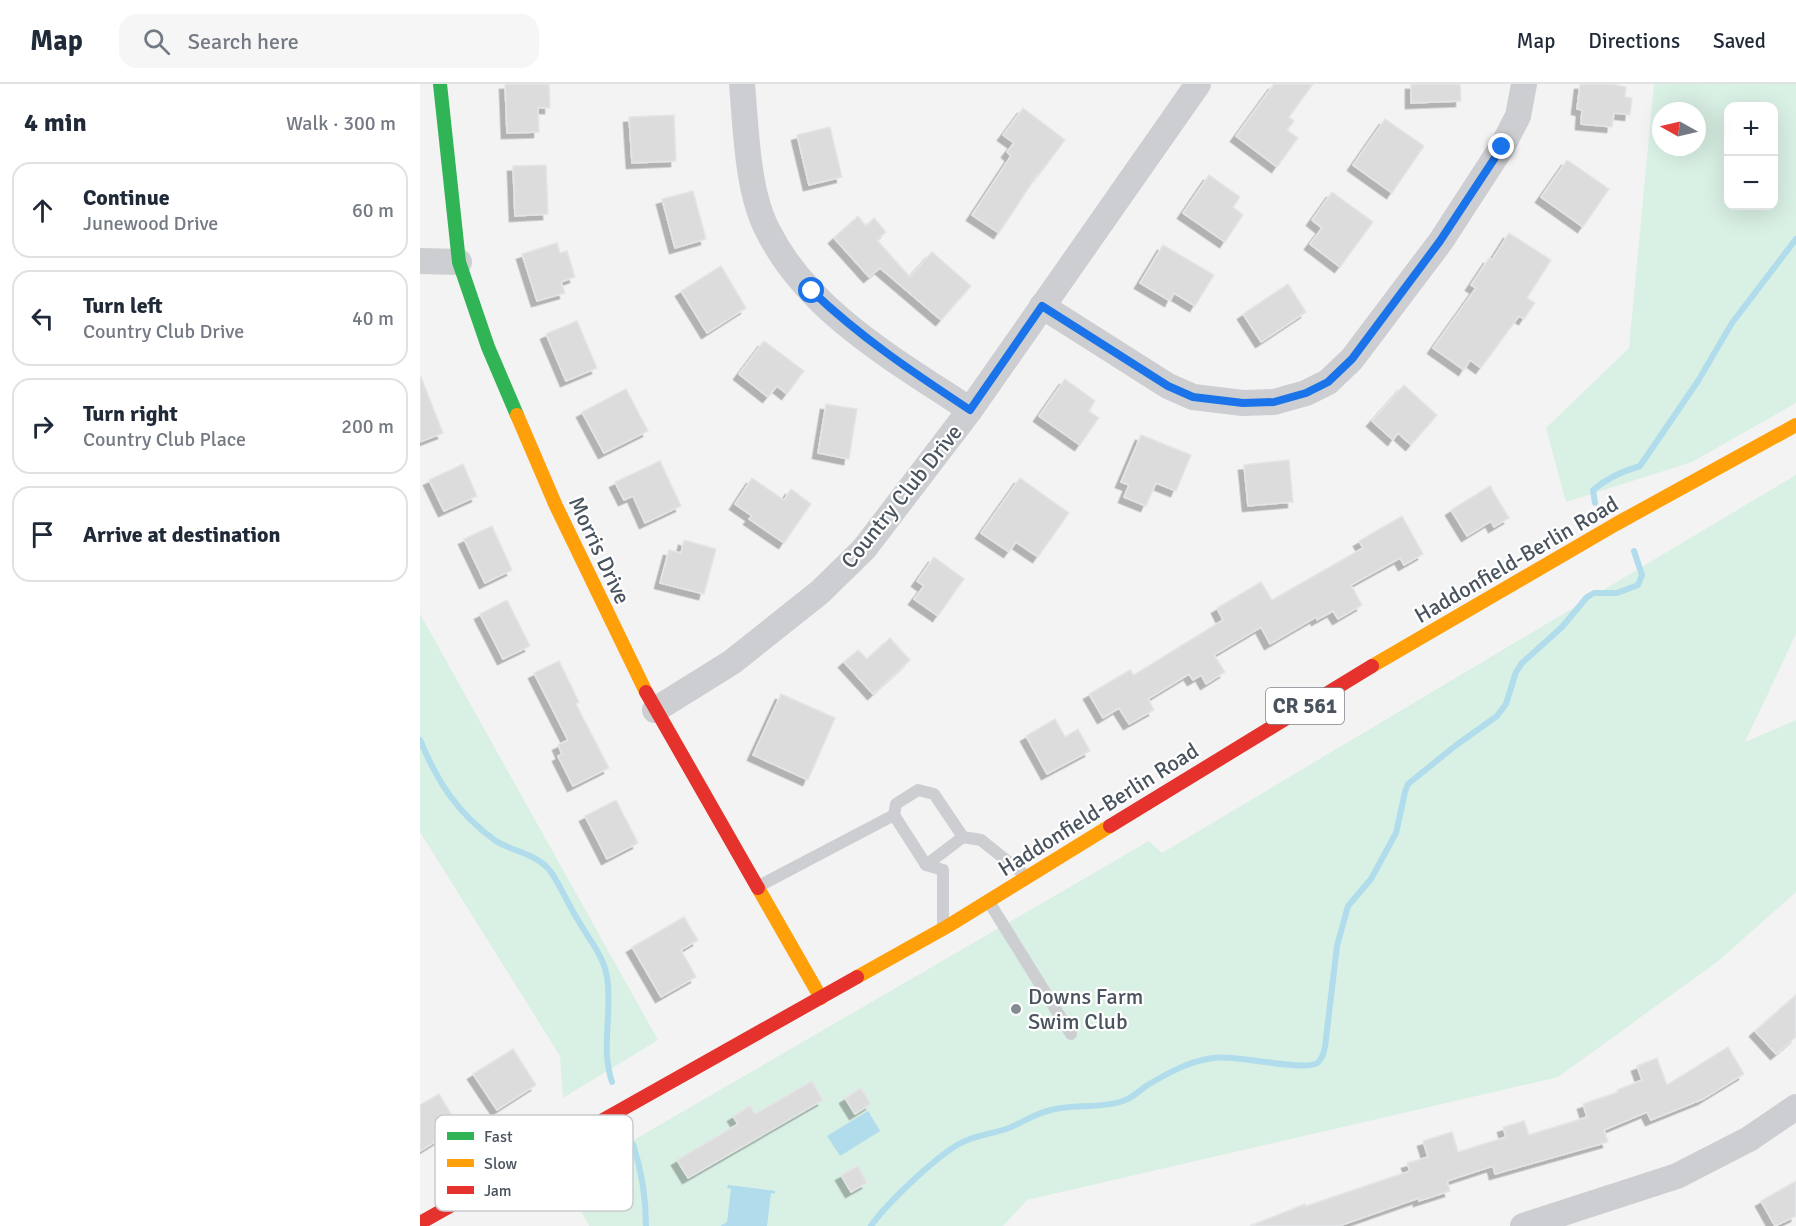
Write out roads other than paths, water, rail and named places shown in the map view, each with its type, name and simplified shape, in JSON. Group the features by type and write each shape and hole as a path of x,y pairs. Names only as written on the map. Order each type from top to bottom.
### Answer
{"main road":[{"name":"Morris Drive","path":"440,84 459,262 488,347 556,506 605,610 656,710 820,998"},
{"name":"Haddonfield-Berlin Road","path":"612,1115 943,929 1344,682 1616,524 1796,425"},
{"name":"Haddonfield-Berlin Road","path":"420,1223 441,1211"}],"street":[{"path":"742,84 750,165 757,202 767,231 788,262 812,291 842,320 879,349 970,410"},
{"name":"Country Club Drive","path":"656,710 732,662 820,592 864,549 970,410 1198,84"},
{"path":"1042,306 1168,386 1193,397 1243,403 1274,402 1306,393 1328,382 1352,359 1440,241 1502,147 1518,116 1524,84"},
{"path":"420,261 459,262"},
{"path":"1523,1226 1677,1176 1749,1138 1796,1107"}],"lane":[{"path":"943,929 943,870 926,866 894,815 896,804 918,790 934,794 963,837 981,840 1027,877"},
{"path":"757,887 894,815"},
{"path":"926,866 963,837"},
{"path":"988,901 1071,1034"}],"water":[{"path":"868,1111 880,1131 840,1156 827,1136"},
{"path":"728,1185 775,1191 775,1194 771,1193 767,1226 720,1226 727,1222 731,1189 727,1188"}],"waterway":[{"path":"1595,503 1593,490 1615,475 1640,466 1698,381 1732,323 1796,239"},
{"path":"871,1226 878,1216 942,1155 965,1141 1009,1128 1045,1111 1123,1101 1170,1073 1187,1065 1213,1058 1237,1058 1298,1065 1319,1062 1325,1047 1337,946 1348,906 1371,879 1396,833 1408,784 1497,716 1506,704 1516,672 1522,663 1562,627 1587,597 1594,593 1617,593 1638,585 1642,575 1634,551"},
{"path":"420,740 442,784 460,809 496,841 532,857 551,872 599,954 607,977 609,1004 607,1055 612,1082"},
{"path":"633,1144 643,1185 646,1226"}],"place":[{"name":"Downs Farm Swim Club","path":"1016,1009"}]}
